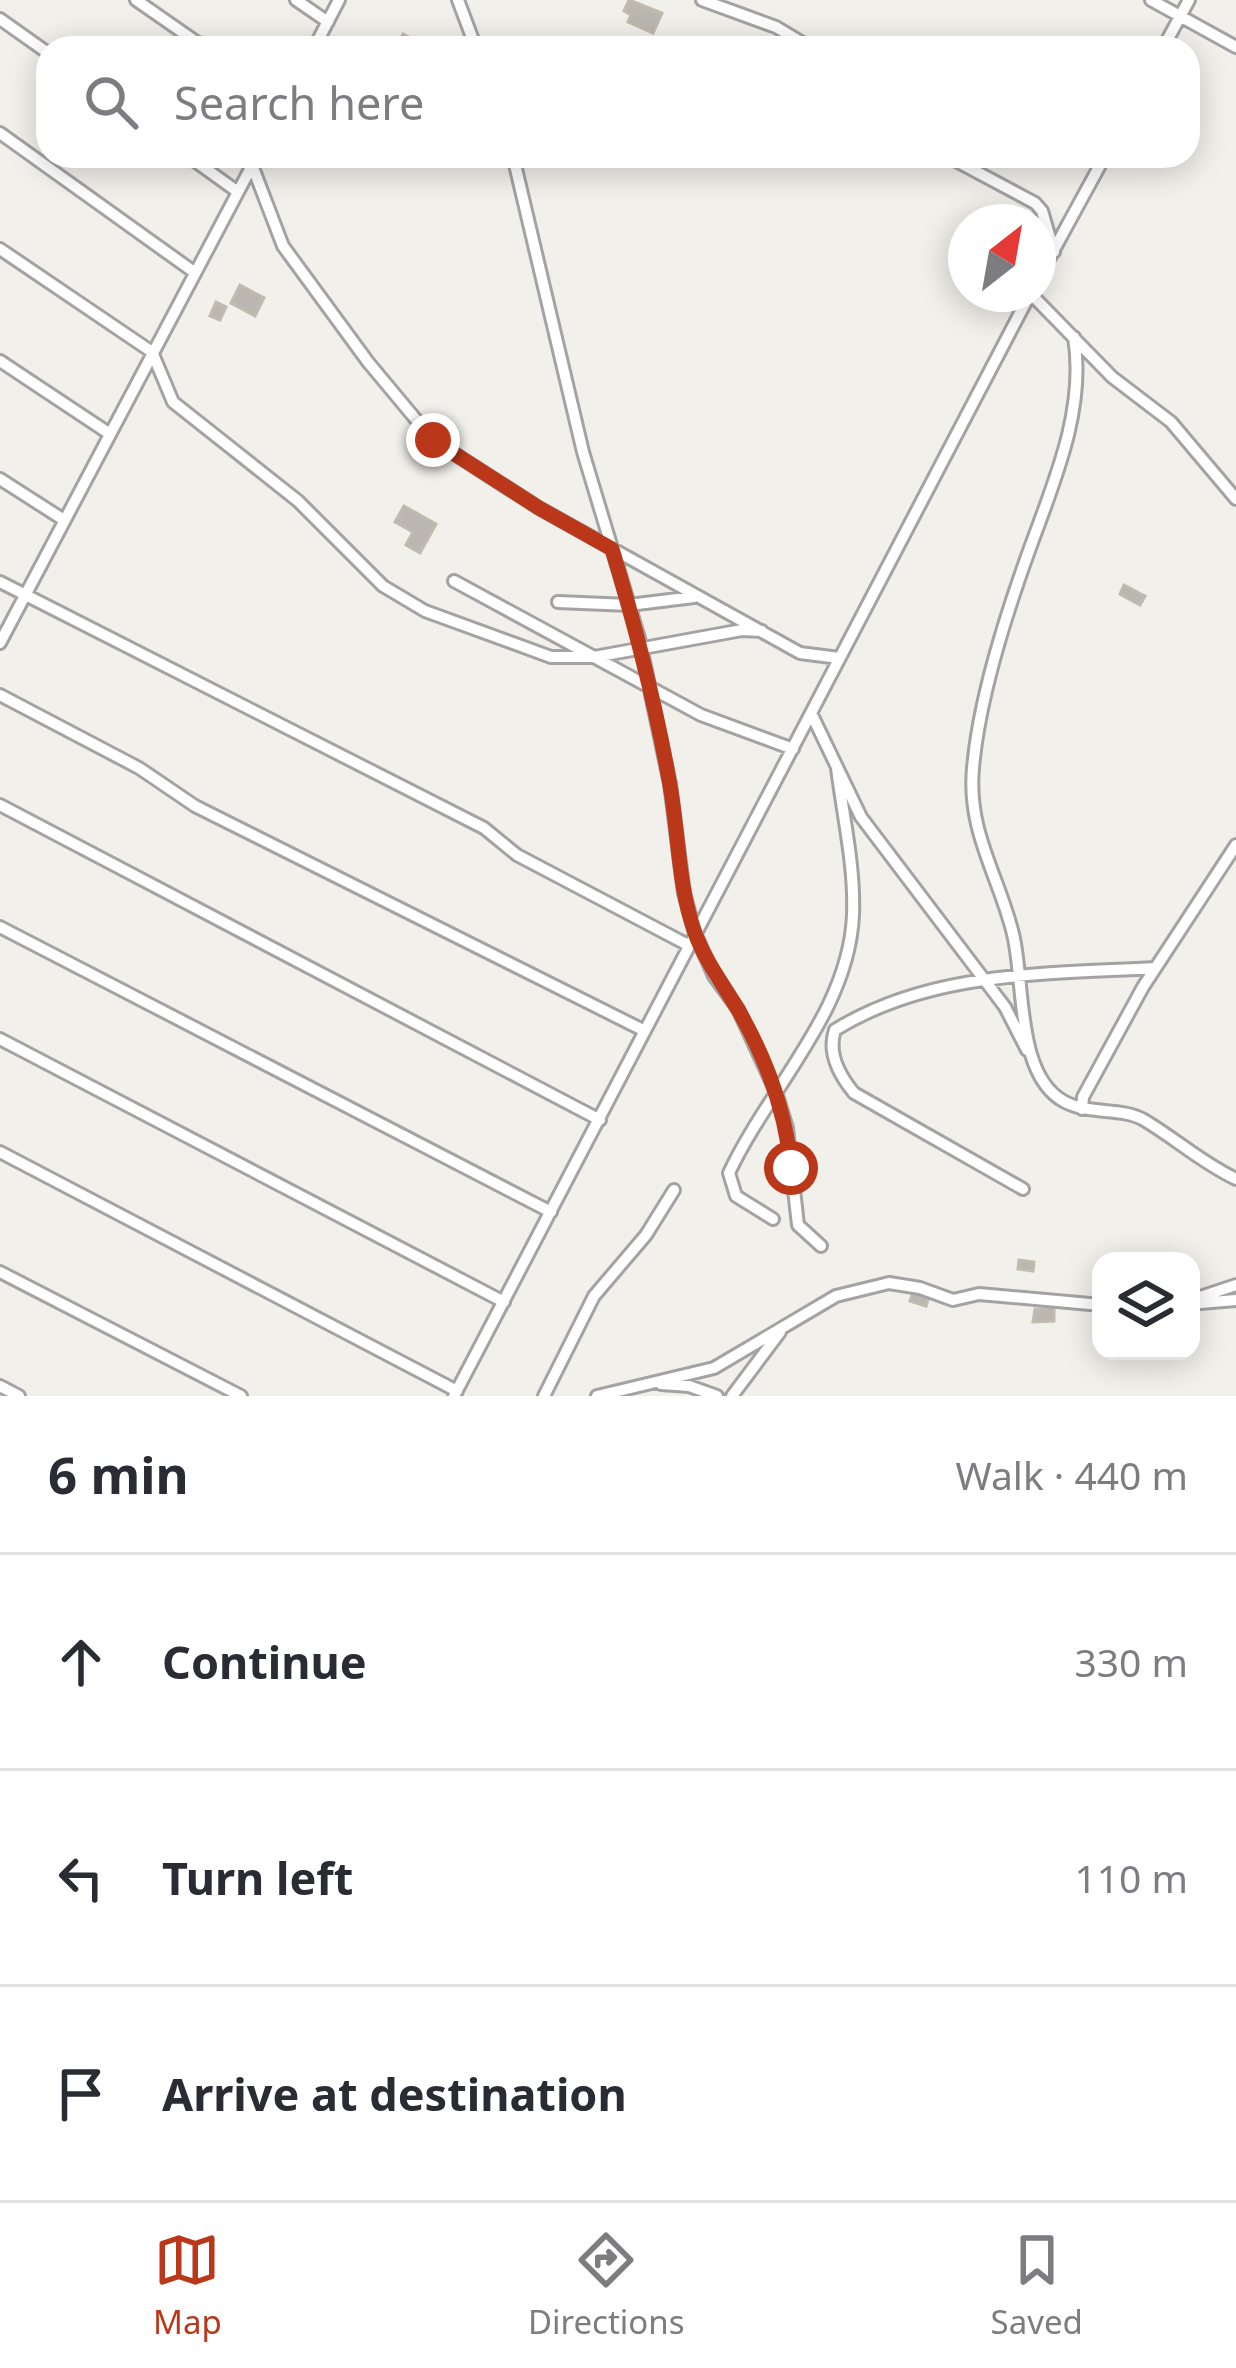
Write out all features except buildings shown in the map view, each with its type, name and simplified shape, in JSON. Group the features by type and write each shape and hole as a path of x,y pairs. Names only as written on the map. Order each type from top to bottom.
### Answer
{"street":[{"path":"136,0 188,36"},
{"path":"296,0 328,22"},
{"path":"320,36 339,0"},
{"path":"458,0 472,36"},
{"path":"702,0 791,36"},
{"path":"1151,0 1236,47"},
{"path":"1169,36 1189,0"},
{"path":"0,19 36,44"},
{"path":"0,133 36,159"},
{"path":"49,168 194,272"},
{"path":"205,168 238,192"},
{"path":"0,643 251,168"},
{"path":"258,168 283,246 368,362 433,440 539,508 762,632 800,652 838,658"},
{"path":"516,168 584,452 650,687 670,784 684,893 695,933 714,976 738,1009 776,1093 787,1128 798,1225 821,1246"},
{"path":"969,168 1037,204"},
{"path":"1056,248 1099,168"},
{"path":"0,249 152,352 173,402 298,501 383,586 424,611 550,657 595,657 722,633 762,632"},
{"path":"0,1152 456,1393 1021,312"},
{"path":"1048,312 1112,377 1171,422 1236,499"},
{"path":"1031,1059 1015,939 974,816 973,770 982,716 1014,596 1056,481 1078,366 1074,338"},
{"path":"0,361 110,434"},
{"path":"0,479 64,520"},
{"path":"454,581 700,715 793,748"},
{"path":"0,582 484,828 517,855 688,945"},
{"path":"558,602 629,605 698,597"},
{"path":"0,695 139,768 195,806 645,1031"},
{"path":"811,713 861,817 1005,1007 1052,1093 1082,1109 1140,1118 1236,1179"},
{"path":"773,1220 736,1196 729,1173 743,1142 805,1047 848,950 853,890 837,767"},
{"path":"0,805 599,1120"},
{"path":"1082,1109 1083,1097 1154,968 1236,845"},
{"path":"0,927 551,1212"},
{"path":"1022,1189 854,1094 839,1075 831,1040 835,1030 876,1008 935,987 1019,976 1154,968"},
{"path":"0,1039 504,1302"},
{"path":"544,1396 594,1296 646,1235 674,1190"},
{"path":"0,1272 241,1396"},
{"path":"597,1396 714,1368 836,1296 889,1283 953,1300 980,1294 1092,1304"},
{"path":"1200,1299 1236,1285"},
{"path":"1200,1302 1236,1300"},
{"path":"732,1396 790,1321"},
{"path":"651,1383 689,1386 717,1396"},
{"path":"0,1386 19,1396"}],"route":[{"path":"433,440 612,549 650,687 670,784 684,893 695,933 762,1058 787,1128 791,1168"}]}
